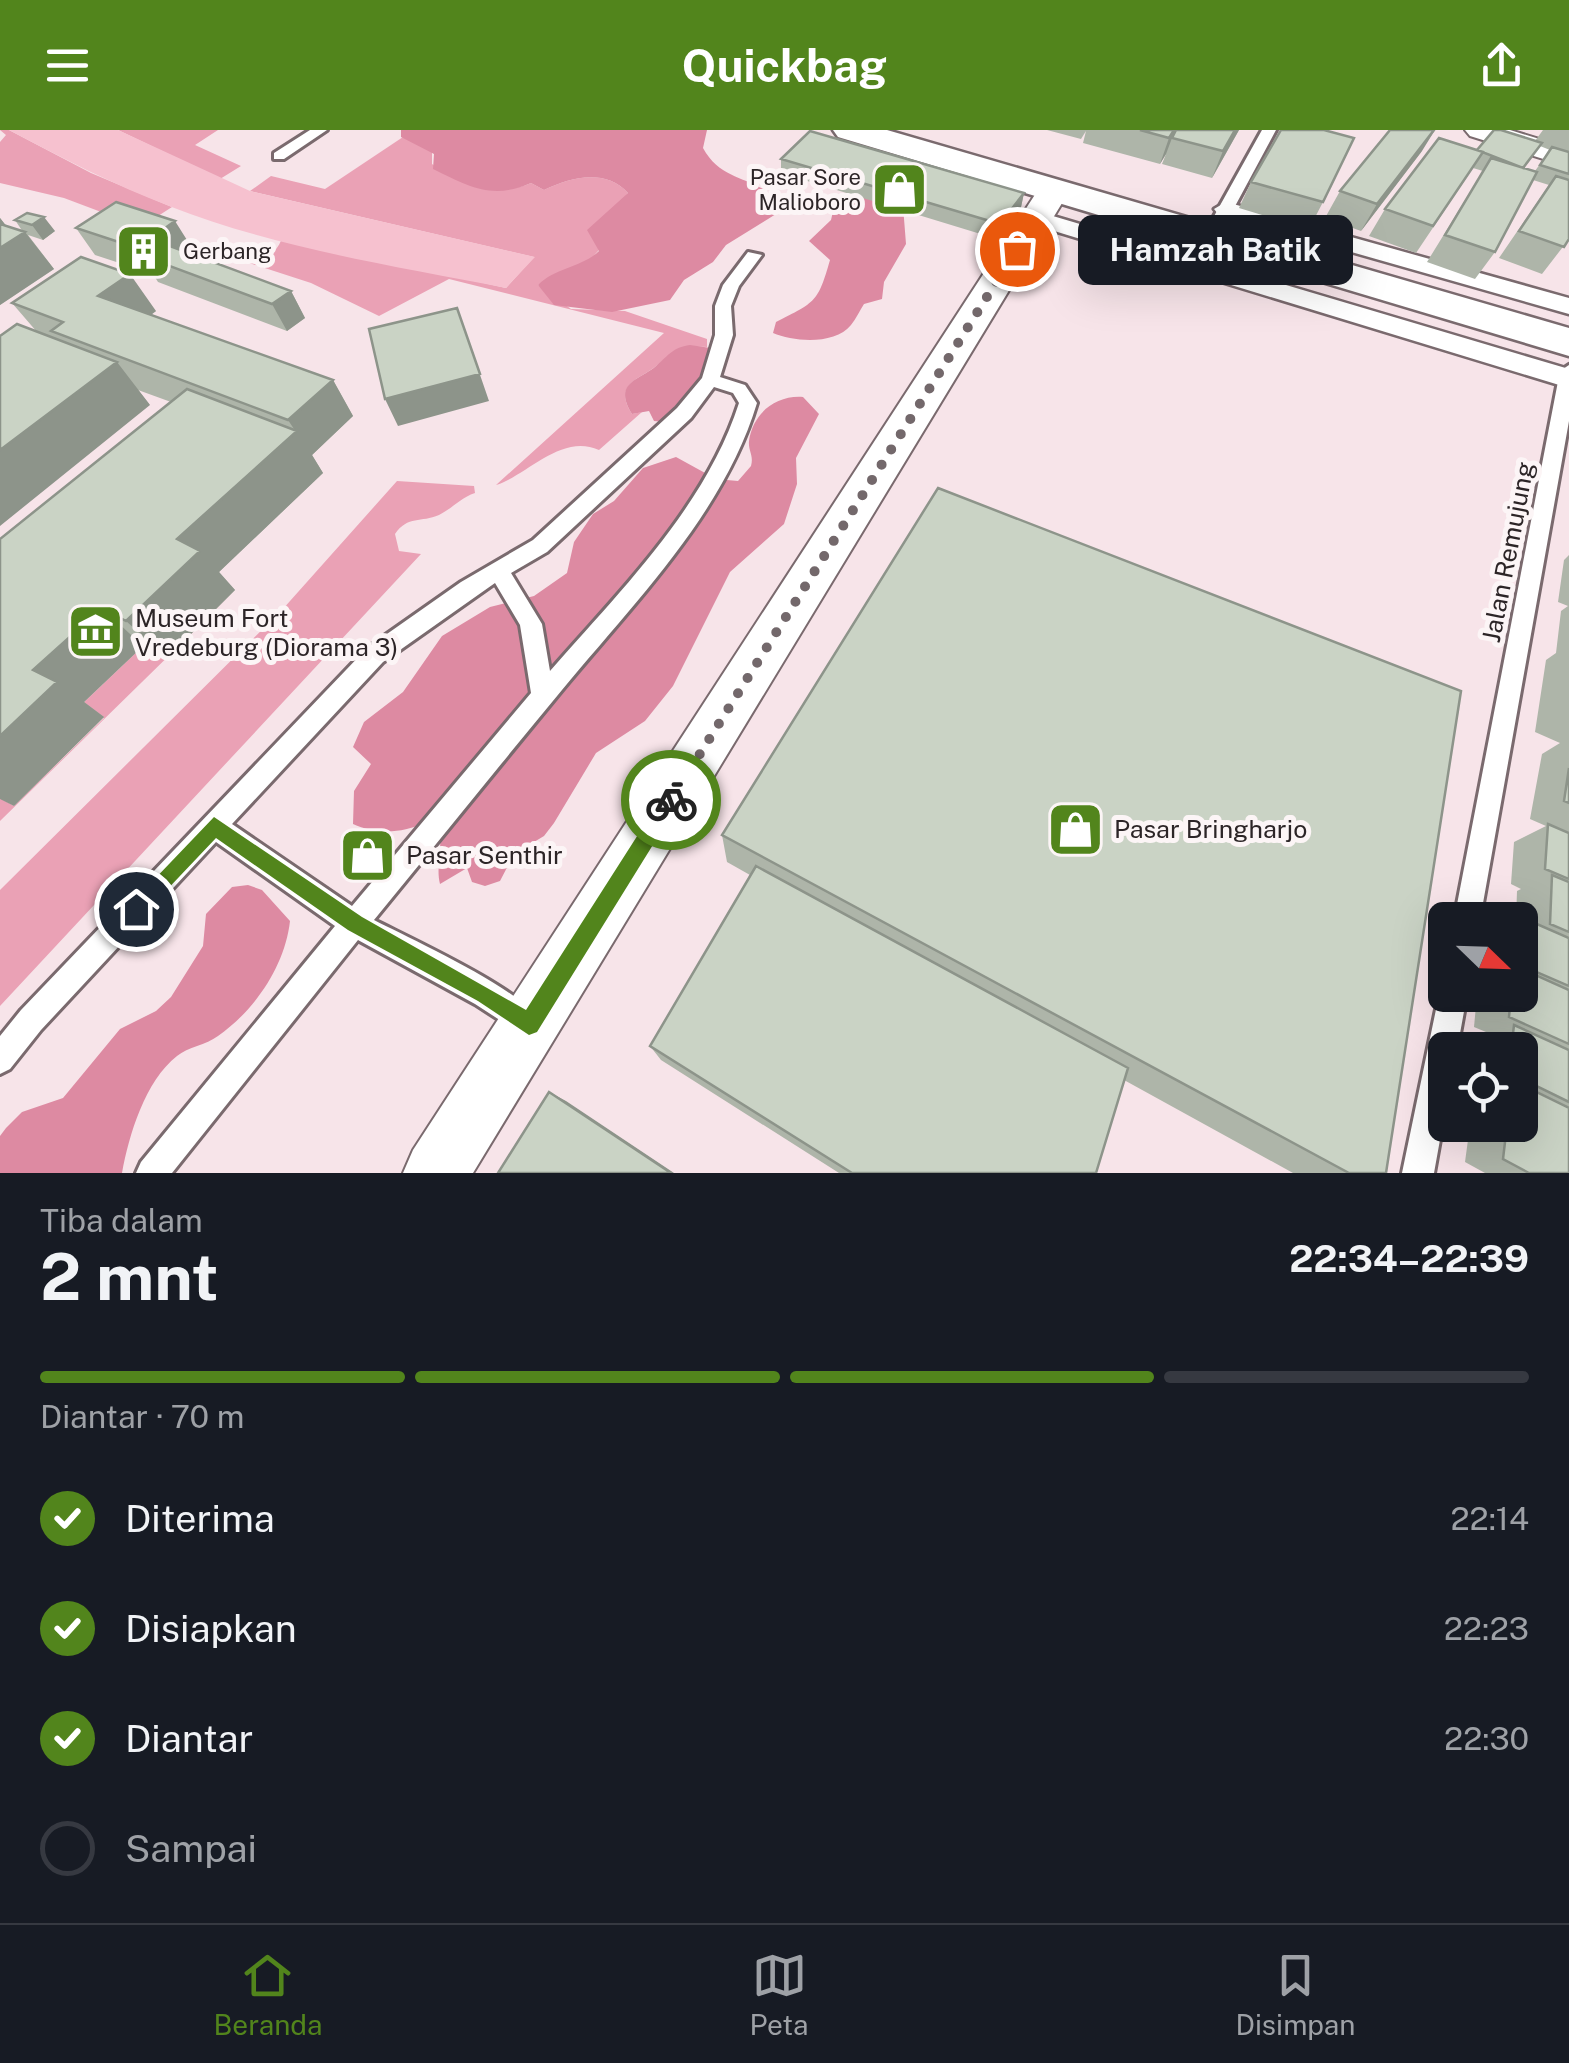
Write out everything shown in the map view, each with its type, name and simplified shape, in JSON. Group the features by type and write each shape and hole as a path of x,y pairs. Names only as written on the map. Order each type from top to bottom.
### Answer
{"main road":[{"path":"850,130 1045,204 1218,223 1569,342"}],"street":[{"path":"1480,130 1569,158"},
{"path":"436,1173 1045,204 1569,376"},
{"path":"1218,223 1569,306"}],"lane":[{"path":"279,156 320,130"},
{"path":"1218,223 1269,130"},
{"path":"0,1059 30,1020 375,655 498,570 540,546 684,413 710,380 724,336 723,306 732,285 754,255"},
{"name":"Jalan Remujung","path":"1470,902 1569,376"},
{"path":"152,1173 638,581 726,464 746,420 748,403 739,388 710,380"},
{"path":"498,570 531,624 542,696"},
{"path":"214,826 355,924 485,994 529,1025"},
{"path":"1418,1173 1449,1012"}],"shaded area":[{"path":"0,130 9,130 91,173 172,207 141,227 64,198 0,183 0,142 6,135"},
{"path":"9,130 118,130 250,191 535,257 506,288 293,245 149,198"},
{"path":"118,130 218,130 195,145 241,166 220,179"},
{"path":"401,130 707,130 703,148 710,158 725,171 771,194 776,214 726,245 713,262 684,280 670,300 612,312 554,305 538,285 599,251 587,230 628,193 609,180 588,177 544,190 531,183 504,191 481,189 433,169 434,154 401,137"},
{"path":"403,137 432,151 432,164 443,171 480,186 506,189 531,183 544,190 588,177 619,185 628,193 598,225 599,250 588,262 538,285 571,309 625,311 707,339 707,347 679,350 631,383 625,395 627,404 632,414 642,412 599,450 585,446 558,451 496,485 664,333 449,279 379,316 311,283 240,260 266,257 282,238 506,288 534,257 250,191 271,176 325,189"},
{"path":"856,192 903,206 906,244 884,282 882,299 864,304 851,325 835,336 803,340 773,333 776,322 808,305 818,293 830,260 809,241 831,220 835,203"},
{"path":"690,345 711,348 708,369 696,388 664,422 654,421 649,411 632,414 625,395 630,383 675,350"},
{"path":"803,397 819,414 796,458 797,484 784,524 730,572 673,686 645,721 596,753 554,823 544,836 514,854 500,881 485,886 472,882 467,868 440,884 437,827 424,823 388,831 353,824 354,791 371,764 353,747 364,722 403,692 442,636 490,607 534,596 567,573 574,542 593,514 614,501 643,468 676,457 716,479 738,481 751,466 749,441 761,414 784,399"},
{"path":"397,481 474,486 475,493 439,515 400,528 395,534 399,551 421,554 0,1006 0,890 282,610"},
{"path":"236,590 0,821 0,798 14,806 104,718 81,705 143,646 167,657"},
{"path":"248,885 262,890 290,921 275,970 256,1000 232,1025 177,1056 156,1079 134,1126 122,1173 0,1173 0,1136 6,1128 22,1112 63,1098 120,1029 156,1011 171,997 203,946 206,914 232,887"}],"building":[{"path":"1140,130 1174,130 1169,138"},
{"path":"1176,130 1235,130 1223,151 1172,138"},
{"path":"1281,130 1324,130 1354,138 1323,202 1251,182"},
{"path":"1390,130 1434,130 1377,204 1340,191"},
{"path":"1494,130 1542,143 1523,168 1477,150"},
{"path":"810,131 1024,193 1000,224 781,159"},
{"path":"1439,138 1483,152 1433,226 1385,209"},
{"path":"1552,147 1569,152 1569,174 1540,165"},
{"path":"1491,158 1537,172 1495,252 1445,235"},
{"path":"1556,176 1569,180 1569,239 1564,247 1519,231"},
{"path":"116,202 175,221 137,248 76,228"},
{"path":"27,213 44,217 32,225 15,220"},
{"path":"0,224 25,232 0,248"},
{"path":"159,242 291,291 272,304 140,255"},
{"path":"81,257 130,274 98,296 333,380 288,420 51,331 63,322 12,303"},
{"path":"457,308 480,374 385,399 369,329"},
{"path":"17,324 117,362 0,450 0,336"},
{"path":"187,389 297,431 177,539 200,551 126,621 102,608 33,670 57,682 0,736 0,539"},
{"path":"938,488 1461,691 1386,1173 1349,1173 722,835"},
{"path":"1569,768 1569,803 1564,801"},
{"path":"1548,824 1569,833 1569,879 1545,869"},
{"path":"756,866 1128,1068 1096,1173 852,1173 650,1046"},
{"path":"1552,875 1569,882 1569,932 1550,924"},
{"path":"1538,924 1569,938 1569,986 1538,973"},
{"path":"1538,976 1569,990 1569,1044 1509,1017 1509,1012 1538,1012"},
{"path":"1538,1036 1569,1050 1569,1102 1538,1087"},
{"path":"549,1092 671,1173 498,1173"},
{"path":"1538,1093 1569,1108 1569,1173 1529,1173 1503,1159 1505,1142 1538,1142"}],"way so far":[{"path":"671,800 1017,249"}],"place":[{"name":"Pasar Sore Malioboro","path":"900,190"},
{"name":"Hamzah Batik","path":"1017,249"},
{"name":"Gerbang","path":"144,251"},
{"name":"Museum Fort Vredeburg (Diorama 3)","path":"96,632"},
{"name":"Pasar Bringharjo","path":"1075,829"},
{"name":"Pasar Senthir","path":"367,855"}],"route":[{"path":"136,909 214,826 355,924 485,994 529,1025 671,800"}]}
